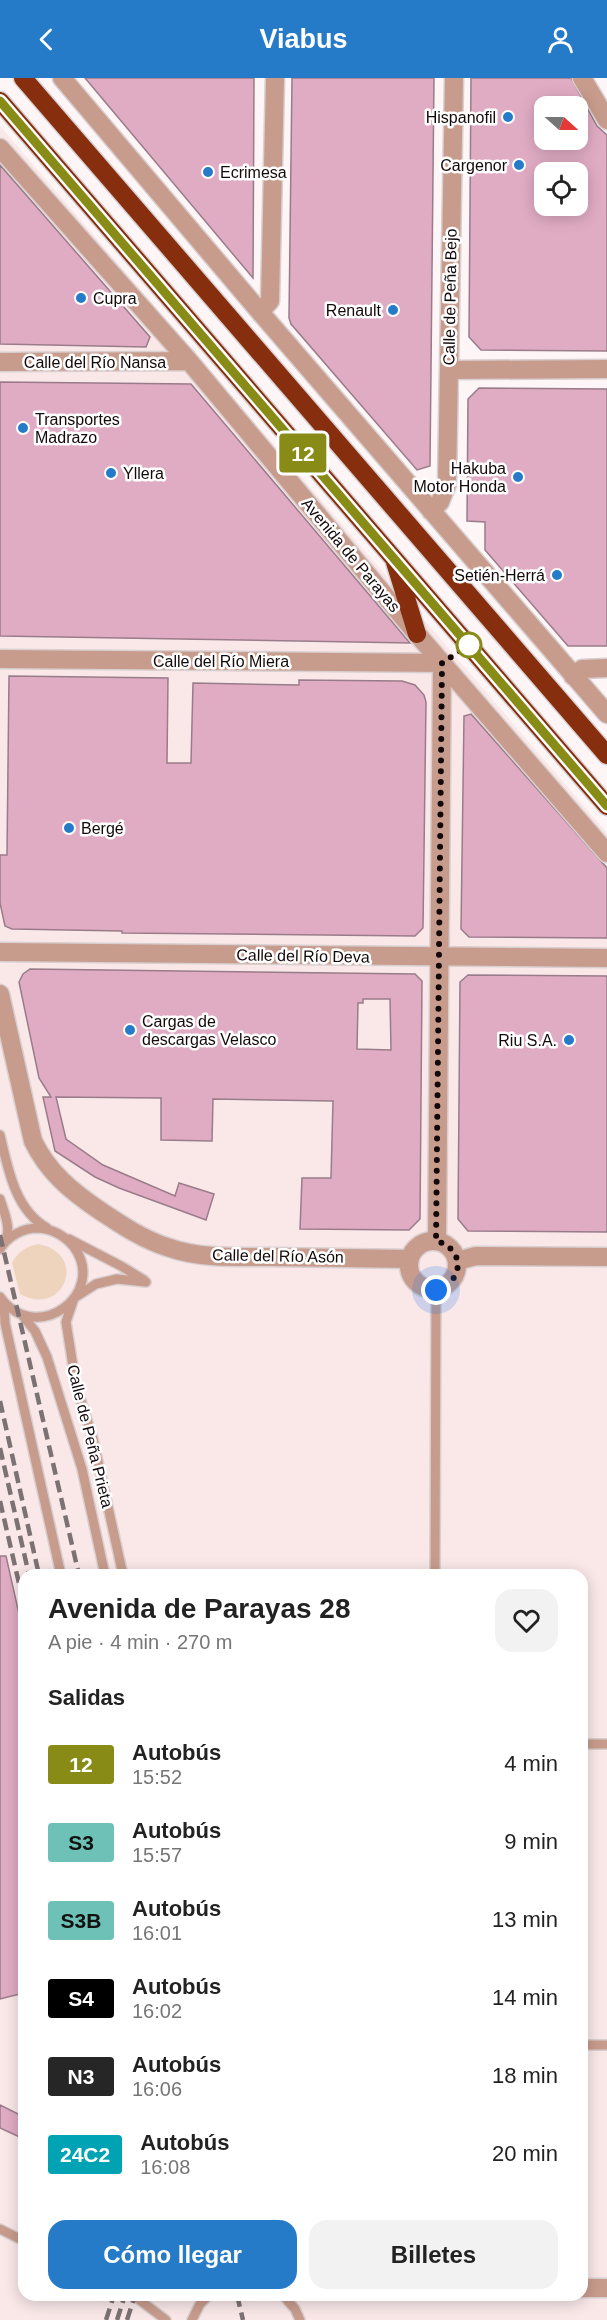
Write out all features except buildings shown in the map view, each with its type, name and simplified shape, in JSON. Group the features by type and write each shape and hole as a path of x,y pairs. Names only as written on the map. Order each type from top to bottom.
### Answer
{"highway":[{"path":"23,78 607,755"},
{"path":"0,101 607,806"},
{"path":"392,555 417,633"}],"street":[{"path":"62,78 260,312 607,714"},
{"path":"260,312 270,301 275,78"},
{"name":"Calle de Peña Bejo","path":"431,511 440,502 447,484 453,78"},
{"path":"582,78 607,120"},
{"name":"Avenida de Parayas","path":"0,148 189,361 442,663 607,853"},
{"name":"Calle del Río Nansa","path":"0,362 189,361"},
{"path":"449,370 607,369"},
{"name":"Calle del Río Miera","path":"0,659 442,663"},
{"path":"436,1241 442,663"},
{"path":"573,676 582,669 607,668"},
{"name":"Calle del Río Deva","path":"0,952 607,958"},
{"name":"Calle del Río Asón","path":"0,994 33,1141 55,1176 88,1203 149,1240 186,1253 210,1256 410,1259"},
{"path":"436,1241 451,1248 458,1261 456,1274 451,1282 436,1290 426,1289 416,1283 409,1267 410,1259 417,1246 424,1242 436,1241"},
{"path":"458,1261 476,1256 607,1257"},
{"path":"588,2288 607,2288"}],"lane":[{"path":"0,1135 6,1162 23,1205 38,1222 121,1266 146,1282 110,1280 96,1284 56,1313 34,1318 22,1315"},
{"path":"0,1199 7,1219 7,1238 2,1246"},
{"path":"2,1246 11,1237 27,1230 56,1233"},
{"name":"Calle de Peña Prieta","path":"56,1233 77,1252 81,1264 82,1276 66,1323 69,1347 76,1385 93,1439 122,1569"},
{"path":"435,1569 436,1290"},
{"path":"2,1300 5,1323 60,1569"},
{"name":"Calle de Peña Prieta","path":"2,1300 22,1315 35,1331 47,1357 82,1469 104,1569"},
{"path":"588,1744 607,1744"},
{"path":"588,2045 607,2045"},
{"path":"0,2229 18,2238"},
{"path":"141,2301 166,2320"},
{"path":"192,2320 202,2301"},
{"path":"288,2301 300,2320"}],"shaded area":[{"path":"0,126 607,833 607,2320 0,2320"},
{"path":"38,1244 54,1250 63,1259 66,1270 65,1282 58,1292 49,1298 35,1299 20,1294 12,1263 23,1250"}],"railway":[{"path":"0,1235 78,1569"},
{"path":"0,1401 38,1569"},
{"path":"0,1448 28,1569"},
{"path":"0,1501 18,1579"},
{"path":"106,2320 112,2301"},
{"path":"117,2320 123,2301"},
{"path":"127,2320 133,2301"},
{"path":"238,2301 243,2320"}],"bus line":[{"name":"12","path":"0,101 607,806"}],"place":[{"name":"Hispanofil","path":"508,117"},
{"name":"Cargenor","path":"519,165"},
{"name":"Ecrimesa","path":"208,172"},
{"name":"Cupra","path":"81,298"},
{"name":"Renault","path":"393,310"},
{"name":"Transportes Madrazo","path":"23,428"},
{"name":"Yllera","path":"111,473"},
{"name":"Hakuba Motor Honda","path":"518,477"},
{"name":"Setién-Herrá","path":"557,575"},
{"name":"Bergé","path":"69,828"},
{"name":"Cargas de descargas Velasco","path":"130,1030"},
{"name":"Riu S.A.","path":"569,1040"}],"route":[{"path":"436,1290 451,1282 458,1265 451,1248 436,1241 442,663 469,645"}]}
